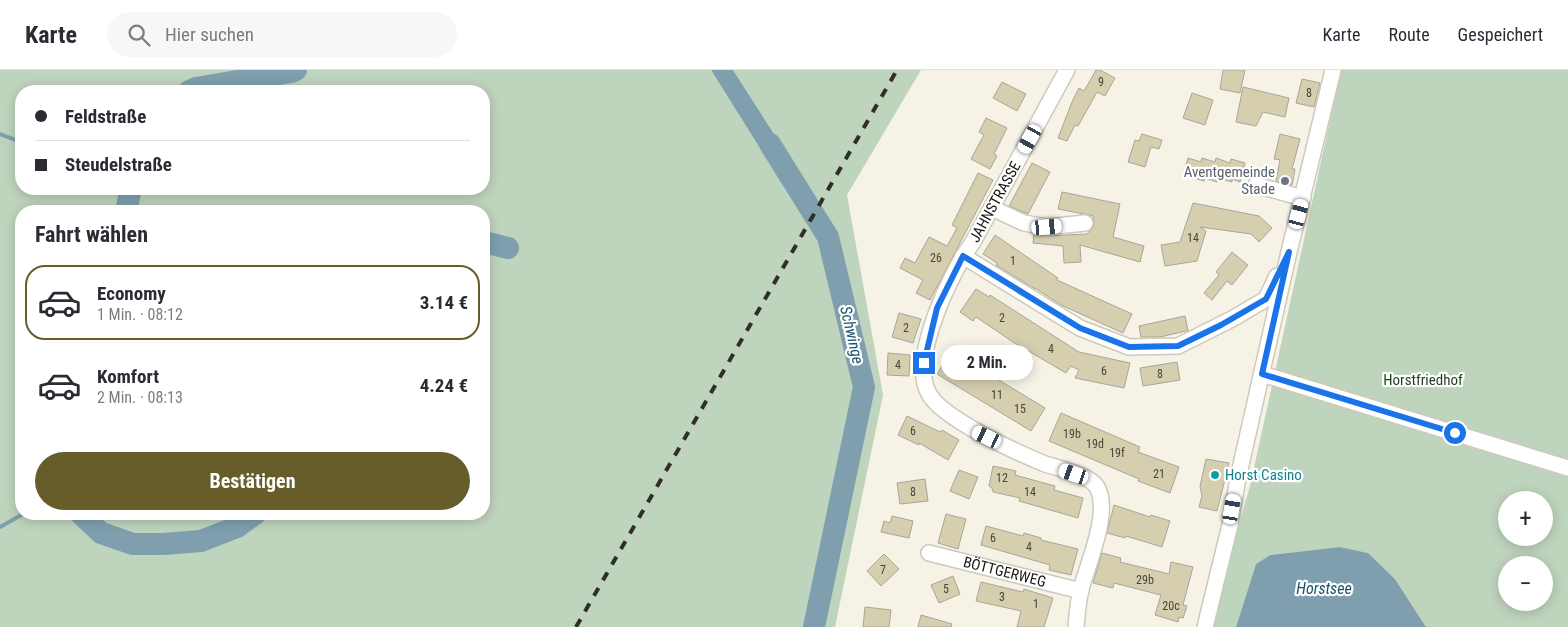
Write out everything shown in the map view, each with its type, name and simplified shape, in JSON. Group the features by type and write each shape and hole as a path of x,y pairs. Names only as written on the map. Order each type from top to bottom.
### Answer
{"street":[{"name":"JAHNSTRASSE","path":"1068,70 973,242 963,256 937,308 924,363 924,381 929,394 940,407 972,430 1044,463 1088,479 1097,486 1103,506 1094,550 1081,591 1076,627"},
{"path":"1205,627 1230,525 1238,478 1289,252 1333,70"},
{"path":"1256,185 1303,198"},
{"path":"992,208 1024,223 1040,226 1085,223"},
{"path":"963,256 1080,328 1129,347 1178,346 1221,325 1266,299 1289,252"},
{"path":"1262,374 1568,468"},
{"name":"BÖTTGERWEG","path":"929,553 1081,591"}],"green space":[{"path":"0,70 272,70 210,85 15,85 15,195 490,195 490,85 212,85 297,70 711,70 780,179 786,169 794,165 733,70 921,70 847,195 883,395 835,627 0,627"},
{"name":"Horstfriedhof","path":"1341,70 1568,70 1568,627 1426,627 1395,579 1368,553 1340,547 1270,555 1256,564 1236,627 1213,627 1250,486"}],"water":[{"path":"272,70 297,70 213,85 209,85"},
{"path":"711,70 733,70 794,165 786,169 780,180"},
{"name":"Horstsee","path":"1340,547 1368,553 1395,579 1426,627 1236,627 1256,564 1270,555"}],"building":[{"path":"1096,70 1100,70 1115,78 1105,96 1097,92 1078,126 1075,125 1067,141 1058,138 1079,88 1084,91"},
{"path":"1223,70 1245,70 1240,93 1220,89"},
{"path":"1302,79 1320,83 1314,107 1296,103"},
{"path":"1002,82 1026,94 1017,111 993,98"},
{"path":"1243,87 1289,98 1285,117 1263,112 1256,126 1236,122"},
{"path":"1192,93 1213,100 1205,125 1183,118"},
{"path":"986,118 1007,128 994,154 997,156 990,169 971,159 984,135 979,132"},
{"path":"1142,134 1162,140 1159,149 1151,147 1145,167 1128,162 1135,140 1139,141"},
{"path":"1280,134 1300,139 1292,169 1295,169 1292,185 1276,181 1280,160 1274,159"},
{"path":"1188,158 1201,162 1202,158 1215,162 1216,158 1230,163 1231,159 1245,163 1240,182 1232,179 1232,182 1218,178 1217,182 1205,178 1204,181 1183,175"},
{"path":"1032,163 1050,172 1028,214 1009,206"},
{"path":"978,173 993,180 930,300 916,293 923,280 900,268 905,258 915,263 929,237 947,246 957,228 952,225"},
{"path":"1062,192 1120,204 1113,237 1144,246 1140,262 1080,245 1081,262 1064,263 1063,246 1033,243 1034,234 1048,236 1087,234 1093,227 1093,216 1058,209"},
{"path":"1193,203 1259,216 1272,228 1259,242 1251,234 1200,227 1206,231 1197,261 1165,266 1161,245 1180,242"},
{"path":"995,235 1058,278 1057,280 1132,314 1123,333 1061,305 996,265 997,263 983,254"},
{"path":"1232,252 1248,265 1232,285 1227,281 1212,300 1204,293 1219,275 1216,272"},
{"path":"976,289 989,297 990,295 1079,352 1130,363 1124,388 1075,378 1079,370 1071,366 1066,373 1013,342 976,317 973,321 960,312"},
{"path":"899,313 921,319 913,343 892,337"},
{"path":"1185,316 1188,331 1160,337 1141,337 1139,326"},
{"path":"951,351 1045,408 1031,431 937,374"},
{"path":"888,353 910,355 909,376 887,375"},
{"path":"1177,362 1180,380 1143,386 1140,368"},
{"path":"1061,413 1140,447 1138,452 1179,467 1170,493 1138,481 1139,479 1049,441"},
{"path":"907,416 940,432 942,430 959,440 948,460 919,443 919,445 898,435"},
{"name":"Horst Casino","path":"1206,459 1229,463 1217,511 1199,507 1202,496 1200,486"},
{"path":"993,466 1016,471 1015,475 1055,486 1054,490 1083,498 1078,518 1019,501 1020,498 993,492 989,486"},
{"path":"959,470 978,477 969,499 950,491"},
{"path":"925,479 928,501 900,504 897,483"},
{"path":"1114,505 1150,517 1151,515 1170,521 1162,547 1126,536 1125,538 1107,533"},
{"path":"946,514 966,519 958,549 938,543"},
{"path":"892,516 913,521 909,538 881,532 884,521 890,523"},
{"path":"986,526 1023,536 1024,533 1041,538 1041,540 1078,549 1071,575 1049,570 1050,565 981,545"},
{"path":"1102,553 1121,558 1120,562 1169,574 1171,562 1193,567 1183,605 1187,606 1183,618 1179,617 1178,622 1155,615 1161,595 1114,583 1113,588 1093,583"},
{"path":"884,554 899,569 881,586 867,571"},
{"path":"953,576 960,594 939,603 931,585"},
{"path":"981,582 1023,592 1024,589 1053,598 1044,627 1017,627 1021,611 976,601"},
{"path":"865,607 891,610 889,627 863,627"},
{"path":"921,615 952,624 951,627 918,627"}],"waterway":[{"path":"214,85 296,70"},
{"path":"0,134 15,140"},
{"name":"Schwinge","path":"770,144 828,237 864,387 814,627"},
{"path":"127,205 130,195"},
{"path":"490,244 508,248"},
{"path":"0,527 15,519"},
{"path":"87,520 101,533 133,544 201,541 237,527 247,520"}],"railway":[{"path":"576,627 897,70"}],"place":[{"name":"Aventgemeinde Stade","path":"1285,181"},
{"name":"Horst Casino","path":"1215,475"}],"route":[{"path":"924,363 937,308 963,256 1080,328 1129,347 1178,346 1221,325 1266,299 1289,252 1262,374 1455,433"}]}
